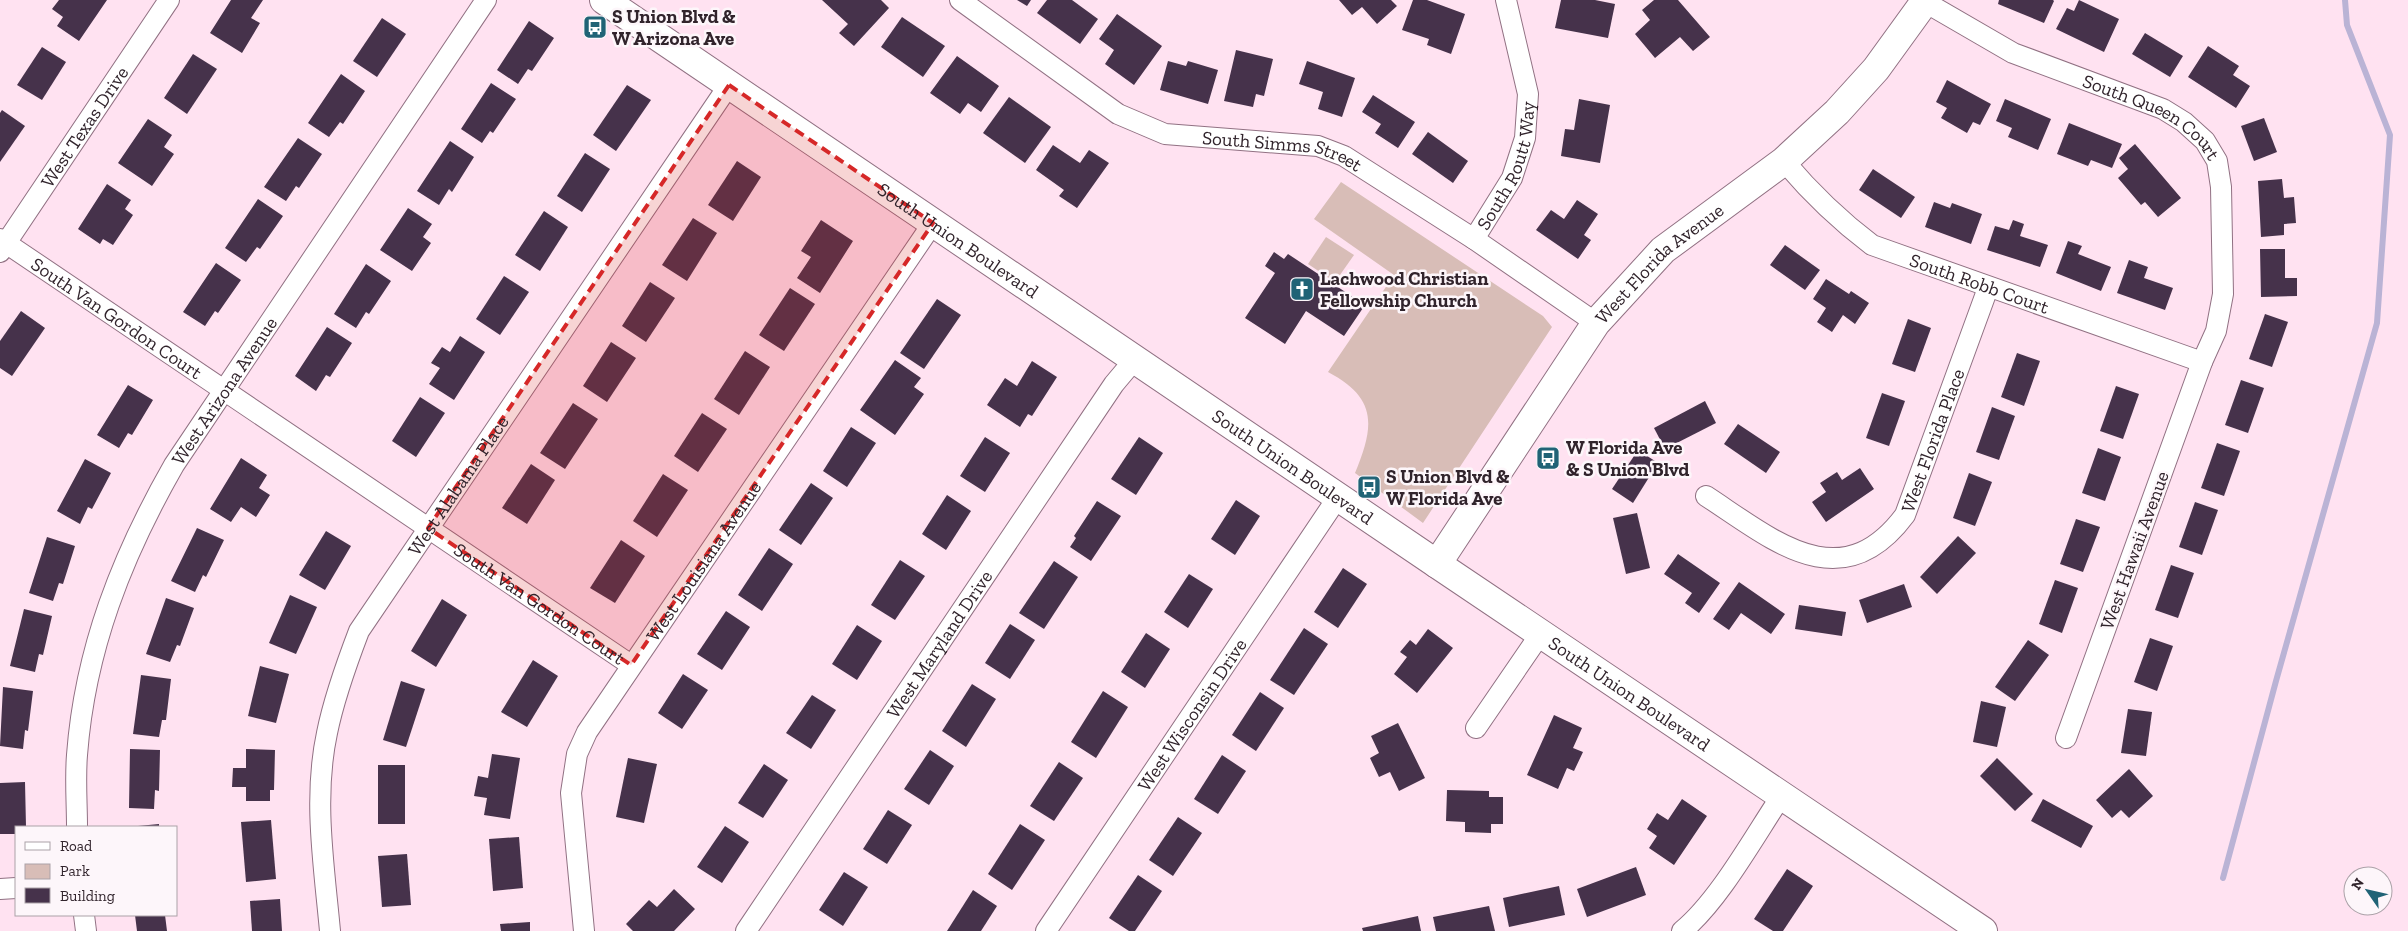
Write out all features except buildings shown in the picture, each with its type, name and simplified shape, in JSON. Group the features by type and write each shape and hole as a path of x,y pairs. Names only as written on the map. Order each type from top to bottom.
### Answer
{"main road":[{"name":"South Union Boulevard","path":"604,0 1983,931"},
{"name":"West Florida Avenue","path":"1437,564 1596,323 1663,250 1784,161 1837,112 1876,69 1926,1"}],"street":[{"name":"West Texas Drive","path":"2,245 169,0"},
{"name":"West Arizona Avenue","path":"77,826 77,756 97,641 120,570 151,504 174,466 486,0"},
{"name":"South Simms Street","path":"960,0 1118,114 1164,134 1318,146 1344,156 1474,239 1596,323"},
{"name":"South Routt Way","path":"1474,239 1512,178 1525,138 1528,94 1506,0"},
{"name":"South Queen Court","path":"1926,1 2013,53 2163,109 2184,122 2205,141 2217,161 2221,187 2223,294 2216,331 2202,362"},
{"name":"West Alabama Place","path":"330,931 320,827 320,794 326,734 337,691 359,631 729,85"},
{"name":"South Robb Court","path":"1784,161 1812,194 1845,225 1872,245 1988,288 2202,362"},
{"name":"West Louisiana Avenue","path":"584,931 572,822 572,773 577,754 587,732 933,223"},
{"name":"South Van Gordon Court","path":"2,245 224,391 631,665"},
{"name":"West Florida Place","path":"1706,496 1776,541 1810,557 1845,558 1861,553 1883,540 1905,515 1988,288"},
{"name":"West Maryland Drive","path":"746,931 1108,392 1135,359"},
{"name":"West Hawaii Avenue","path":"2066,738 2202,362"},
{"name":"West Wisconsin Drive","path":"1046,931 1338,497"},
{"path":"1476,728 1541,633"},
{"path":"1682,931 1700,914 1730,874 1782,794"},
{"path":"0,889 15,888"},
{"path":"84,916 86,931"}],"highlighted area":[{"path":"729,85 933,223 631,665 428,528"}],"green space":[{"path":"1341,182 1543,316 1552,327 1423,523 1355,473 1366,441 1367,414 1356,392 1328,372 1394,275 1314,219"},
{"path":"1326,237 1354,255 1335,282 1308,264"}],"waterway":[{"path":"2223,878 2276,681 2377,323 2390,135 2347,25 2345,0"}],"place":[{"name":"S Union Blvd & W Arizona Ave","path":"595,27"},
{"name":"Lachwood Christian Fellowship Church","path":"1302,289"},
{"name":"W Florida Ave & S Union Blvd","path":"1548,458"},
{"name":"S Union Blvd & W Florida Ave","path":"1369,487"}]}
